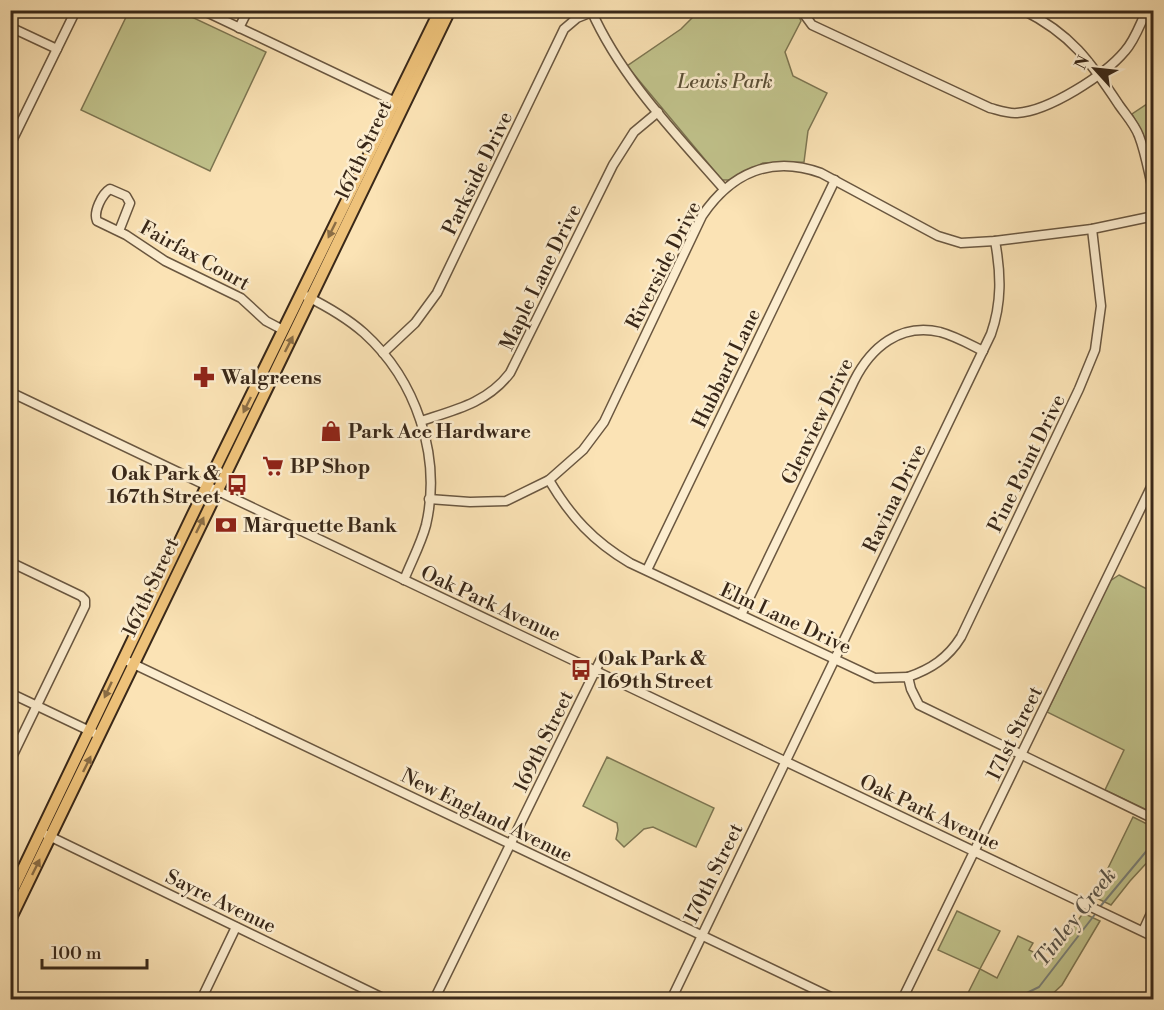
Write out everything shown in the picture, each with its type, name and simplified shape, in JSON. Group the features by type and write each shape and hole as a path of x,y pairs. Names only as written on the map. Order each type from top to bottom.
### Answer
{"main road":[{"name":"167th Street","path":"10,920 89,731 123,659 312,299 440,10"},
{"name":"167th Street","path":"10,896 100,736 300,293 450,10"}],"street":[{"path":"10,145 76,10"},
{"path":"202,10 399,104"},
{"path":"239,28 248,10"},
{"path":"801,10 812,25 990,108 1017,113 1059,101 1099,74 1124,52 1133,40 1147,10"},
{"path":"1023,10 1045,21 1076,45 1099,74 1139,135 1154,194"},
{"path":"593,11 621,64 658,112 724,189"},
{"name":"Parkside Drive","path":"383,352 415,323 437,293 564,29 577,18 593,11"},
{"path":"10,27 57,49"},
{"name":"Maple Lane Drive","path":"421,421 472,405 496,390 510,374 613,165 634,132 658,112"},
{"name":"Riverside Drive","path":"429,499 470,502 506,501 549,480 583,450 604,422 702,216 724,189 756,170 786,165 803,166 835,180 945,239 969,244 1092,229 1154,216"},
{"name":"Hubbard Lane","path":"646,570 835,180"},
{"name":"Fairfax Court","path":"119,231 130,203 126,196 110,189 104,194 95,219 119,231 165,261 241,298 266,321 283,330"},
{"name":"Pine Point Drive","path":"908,677 939,663 961,637 1079,389 1095,350 1101,306 1092,229"},
{"name":"Ravina Drive","path":"786,762 994,325 1000,298 995,242"},
{"path":"300,293 350,322 383,352 406,387 421,421 429,461 429,499 425,526 404,580"},
{"name":"Glenview Drive","path":"741,615 854,381 872,353 893,337 924,330 951,336 983,351"},
{"name":"Oak Park Avenue","path":"10,392 1154,937"},
{"name":"Elm Lane Drive","path":"549,480 563,504 583,528 608,549 646,570 874,678 908,677"},
{"name":"171st Street","path":"902,999 1154,481"},
{"path":"10,562 85,600 85,606 10,761"},
{"name":"New England Avenue","path":"123,659 837,999"},
{"name":"169th Street","path":"434,999 601,659"},
{"path":"908,677 919,705 1154,819"},
{"path":"10,693 100,736"},
{"name":"170th Street","path":"670,999 786,762"},
{"name":"Sayre Avenue","path":"46,835 387,999"},
{"path":"1143,931 1154,908"},
{"path":"201,999 236,927"}],"green space":[{"path":"129,11 179,11 266,52 210,171 81,110"},
{"name":"Lewis Park","path":"699,11 796,11 801,21 785,52 793,76 827,93 808,131 804,162 763,163 730,180 722,180 627,66 681,29"},
{"path":"1153,100 1153,174 1147,147 1132,114"},
{"path":"1119,575 1153,592 1153,813 1105,790 1124,750 1047,712 1110,581"},
{"path":"607,757 714,808 696,847 653,827 644,829 624,847 616,839 617,823 583,806"},
{"path":"1133,817 1153,827 1153,856 1111,905 1094,897"},
{"path":"957,911 1000,931 980,969 938,950"},
{"path":"1083,913 1100,921 1062,985 1047,999 965,999 980,969 997,978 1018,936 1033,943 1029,950 1051,961"}],"waterway":[{"name":"Tinley Creek","path":"1099,908 1154,842"},
{"name":"Tinley Creek","path":"1012,1000 1039,987 1096,913"}],"place":[{"name":"Walgreens","path":"204,377"},
{"name":"Park Ace Hardware","path":"331,431"},
{"name":"BP Shop","path":"273,466"},
{"name":"Oak Park & 167th Street","path":"237,485"},
{"name":"Marquette Bank","path":"226,525"},
{"name":"Oak Park & 169th Street","path":"581,670"}]}
